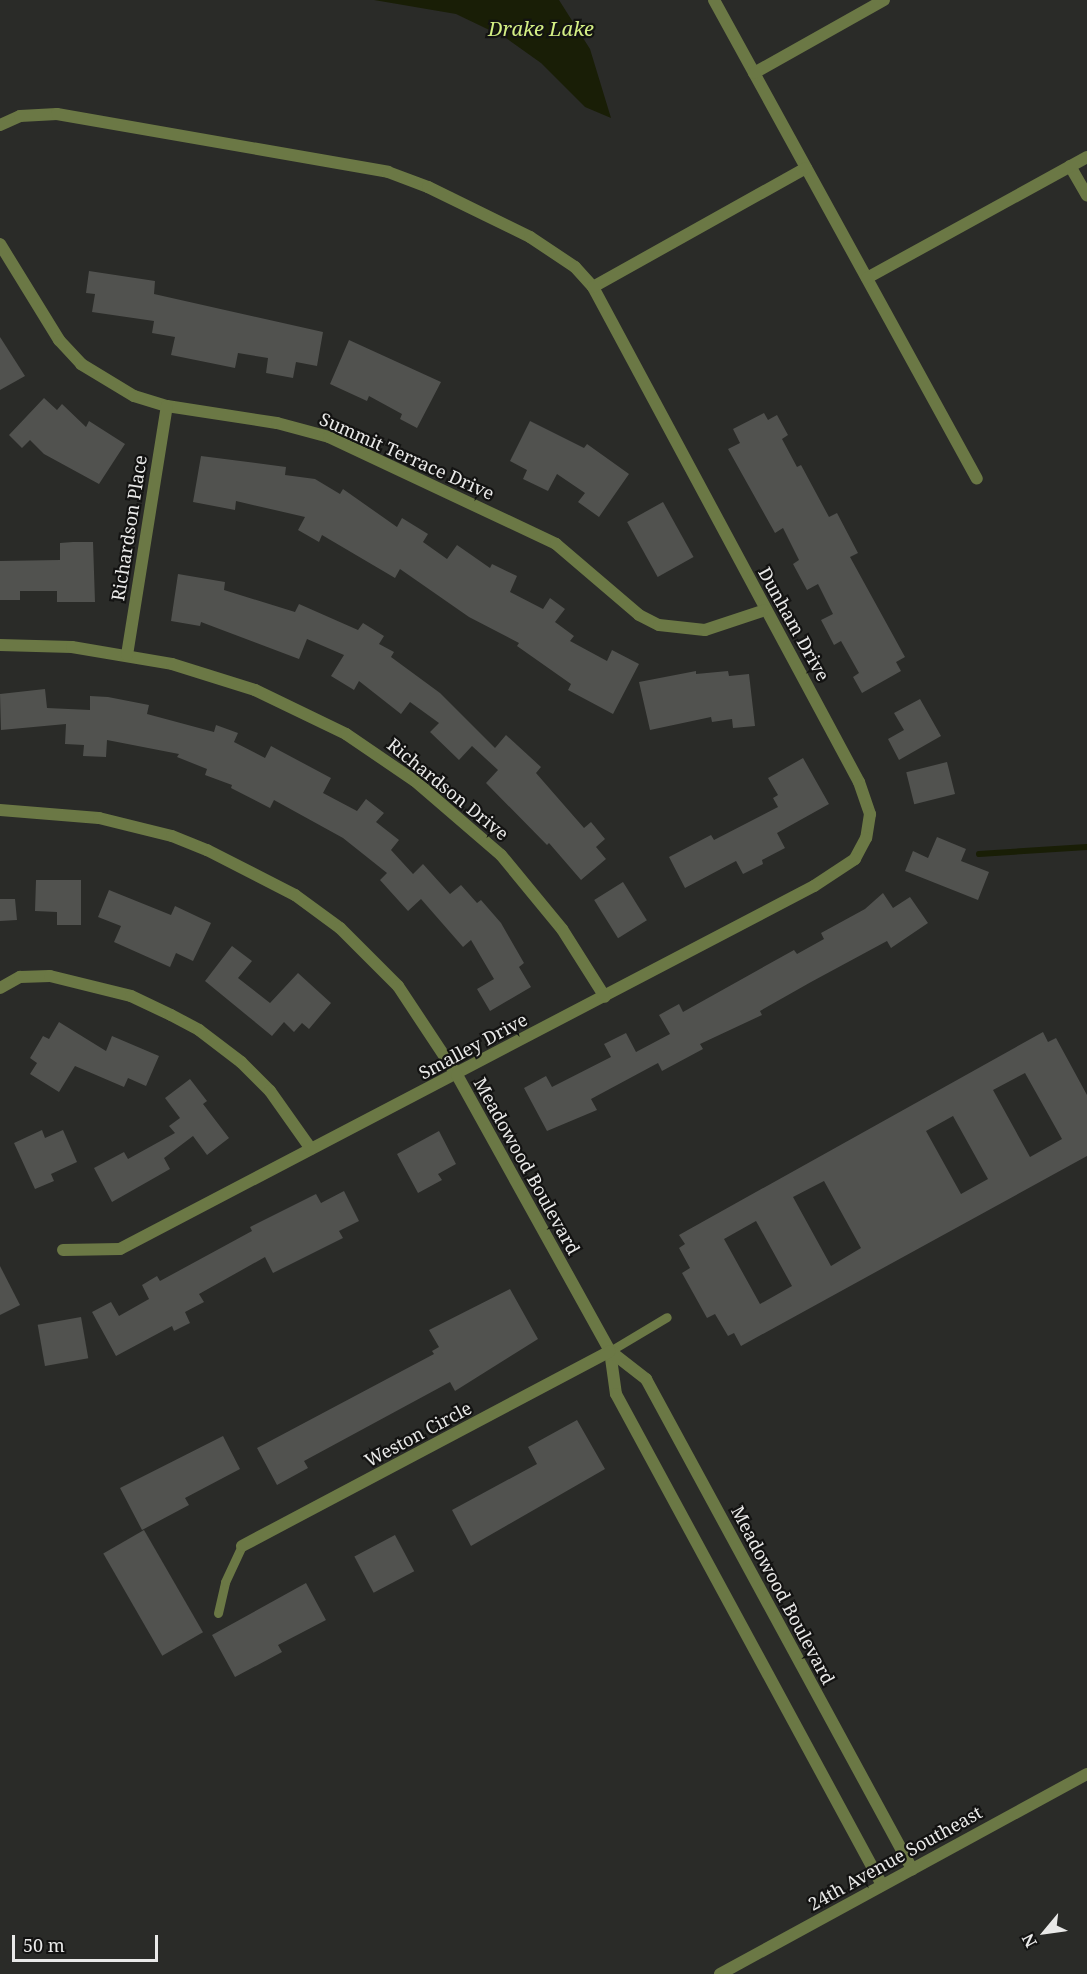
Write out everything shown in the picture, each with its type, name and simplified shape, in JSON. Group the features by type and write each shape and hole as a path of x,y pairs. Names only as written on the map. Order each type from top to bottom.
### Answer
{"street":[{"path":"714,0 977,479"},
{"path":"754,73 884,0"},
{"name":"Dunham Drive","path":"0,125 20,116 57,114 388,172 428,187 530,237 575,267 593,287 676,446 859,782 870,824"},
{"path":"867,278 1087,157"},
{"path":"1070,166 1087,196"},
{"path":"593,287 806,168"},
{"name":"Summit Terrace Drive","path":"0,244 39,312 81,364 108,383 167,406 278,423 329,437 556,544 630,608 659,625 705,630 765,609"},
{"name":"Richardson Place","path":"127,655 167,406"},
{"name":"Richardson Drive","path":"0,645 72,647 127,655 255,690 346,734 386,759 501,855 562,929 605,997"},
{"name":"Meadowood Boulevard","path":"0,810 64,813 131,825 172,836 266,877 323,915 381,968 423,1020 457,1075 610,1351 616,1394 882,1884"},
{"name":"Smalley Drive","path":"63,1250 120,1249 605,997 836,874 855,859 870,824"},
{"path":"0,988 20,977 50,976 131,996 171,1015 198,1030 241,1062 270,1092 310,1149"},
{"name":"Meadowood Boulevard","path":"610,1351 646,1379 912,1869"},
{"name":"Weston Circle","path":"242,1546 610,1351"},
{"name":"24th Avenue Southeast","path":"720,1974 1087,1774"}],"lane":[{"path":"610,1351 667,1317"},
{"path":"218,1613 225,1582 242,1546"}],"water":[{"name":"Drake Lake","path":"374,0 559,0 590,49 611,118 585,107 541,63 506,38 456,14"}],"building":[{"path":"89,271 155,281 154,294 323,332 317,366 296,362 293,378 266,373 268,358 238,353 235,368 171,355 175,337 152,333 154,321 92,312 95,294 86,293"},
{"path":"0,337 25,376 0,390"},
{"path":"349,340 441,382 417,428 400,419 402,414 369,396 367,401 330,384"},
{"path":"44,398 57,410 62,404 86,427 89,421 125,444 99,484 44,454 30,440 22,448 9,435"},
{"path":"764,413 768,420 777,415 788,435 782,439 797,467 801,465 829,517 837,513 858,553 850,557 905,657 896,662 901,671 862,693 853,677 859,673 841,641 834,645 821,620 833,614 818,584 807,590 793,564 799,560 783,528 775,533 728,449 740,443 733,429"},
{"path":"530,421 584,448 587,444 629,474 599,517 578,502 585,493 557,474 548,491 523,479 527,470 510,461"},
{"path":"201,456 286,467 285,475 315,479 340,494 343,489 397,527 402,518 428,534 423,542 447,559 457,545 490,568 492,564 517,576 510,592 543,609 550,598 565,609 555,622 574,636 570,641 607,661 612,650 639,664 613,714 568,690 571,684 517,646 519,643 469,617 400,569 395,578 322,535 319,542 298,530 305,517 236,501 235,510 193,502"},
{"path":"663,502 694,557 658,577 627,522"},
{"path":"93,542 95,602 57,602 57,591 20,591 20,600 0,600 0,561 60,560 60,543"},
{"path":"178,574 225,582 224,590 295,612 299,604 358,630 363,623 384,636 379,644 394,652 391,657 440,693 495,748 506,735 541,767 536,773 584,828 591,822 605,839 596,847 606,859 581,880 549,843 547,845 486,783 498,770 472,746 459,760 430,732 439,723 410,702 401,714 359,681 354,690 331,676 344,655 307,639 299,659 201,622 200,626 171,621"},
{"path":"696,671 696,674 728,671 729,676 749,674 755,726 733,728 732,719 712,722 711,717 650,730 639,682"},
{"path":"45,689 47,708 90,710 90,696 108,697 149,705 147,714 214,732 216,725 238,733 234,742 265,758 271,746 331,778 323,793 357,811 366,799 384,813 376,822 399,840 391,850 413,874 423,864 450,894 461,885 477,903 481,900 501,923 524,963 519,967 531,987 490,1011 477,989 494,979 471,940 463,947 421,899 408,911 380,880 387,873 343,838 274,800 270,808 231,788 232,785 205,775 207,769 177,757 179,754 107,740 106,757 83,756 84,745 65,744 66,724 1,730 0,694"},
{"path":"920,699 941,736 899,760 888,739 904,730 894,713"},
{"path":"803,758 829,804 777,833 785,848 762,860 763,864 743,874 736,861 685,888 669,857 711,835 714,840 778,807 773,798 778,795 768,778"},
{"path":"947,762 955,794 914,804 906,772"},
{"path":"937,837 966,849 961,861 989,872 978,900 905,871 913,851 928,858"},
{"path":"36,880 81,880 81,925 57,925 57,912 35,911"},
{"path":"623,882 647,920 618,938 594,900"},
{"path":"109,890 171,915 175,906 211,923 193,961 176,953 170,967 114,942 121,926 98,917"},
{"path":"883,893 893,908 910,897 928,923 891,948 887,941 811,982 760,1011 762,1015 700,1044 703,1049 662,1071 658,1063 591,1099 597,1110 547,1131 524,1088 546,1076 552,1087 611,1057 604,1044 626,1033 636,1052 670,1034 659,1015 679,1004 683,1012 794,950 797,954 824,939 821,933 865,909"},
{"path":"0,899 15,899 17,920 0,921"},
{"path":"232,946 252,961 238,978 270,1003 298,973 331,1003 309,1029 302,1023 294,1032 284,1022 272,1036 205,981"},
{"path":"59,1022 106,1051 112,1036 159,1056 146,1086 128,1078 124,1087 75,1066 59,1092 30,1074 37,1063 30,1058 43,1036 49,1039"},
{"path":"1043,1032 1048,1042 1056,1038 1087,1095 1087,1156 741,1346 734,1333 728,1336 715,1314 707,1318 682,1273 690,1268 679,1248 685,1244 679,1235","holes":["1025,1073 1062,1139 1030,1157 993,1090","953,1116 988,1179 961,1194 926,1131","824,1181 861,1248 831,1266 793,1197","756,1221 792,1286 760,1304 724,1239"]},
{"path":"190,1079 207,1101 203,1104 229,1138 207,1155 193,1136 164,1158 170,1169 112,1202 94,1168 124,1152 128,1159 175,1133 169,1126 180,1118 165,1098"},
{"path":"42,1130 45,1138 63,1130 77,1162 51,1174 54,1181 35,1189 14,1143"},
{"path":"439,1131 456,1164 438,1174 442,1180 418,1193 397,1154"},
{"path":"344,1191 359,1221 339,1231 343,1238 273,1273 265,1257 199,1294 204,1302 185,1312 190,1323 174,1331 172,1326 116,1356 92,1312 111,1302 119,1316 149,1299 142,1285 157,1276 160,1281 252,1231 250,1227 316,1194 321,1203"},
{"path":"0,1266 20,1305 0,1315"},
{"path":"510,1289 538,1339 455,1391 450,1382 304,1461 308,1468 277,1485 257,1448 434,1354 432,1351 439,1347 429,1330"},
{"path":"81,1317 88,1358 45,1366 38,1325"},
{"path":"577,1420 605,1469 471,1546 452,1510 537,1464 528,1447"},
{"path":"223,1436 240,1469 185,1498 189,1505 142,1530 120,1488"},
{"path":"144,1530 203,1632 162,1656 103,1554"},
{"path":"395,1535 414,1571 374,1593 354,1557"},
{"path":"306,1583 326,1620 278,1645 282,1652 235,1677 212,1635"}],"waterway":[{"path":"979,854 1087,847"}]}
